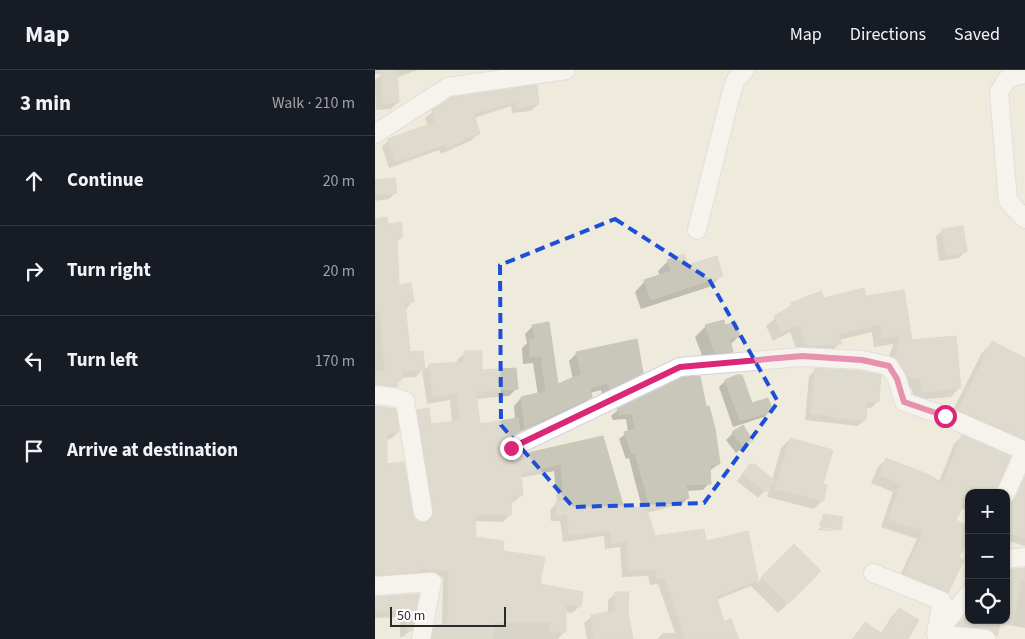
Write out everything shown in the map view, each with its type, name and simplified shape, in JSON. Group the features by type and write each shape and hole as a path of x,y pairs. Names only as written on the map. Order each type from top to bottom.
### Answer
{"street":[{"path":"375,134 448,88 566,70"},
{"path":"697,230 735,81 745,70"},
{"path":"1025,74 1008,78 999,92 1008,201 1025,219"},
{"path":"511,448 680,367 802,356 862,360 889,366 897,379 904,402 945,416 1025,451 1008,489"},
{"path":"375,395 394,397 405,401 423,512"},
{"path":"1010,558 1025,557"},
{"path":"873,573 943,601 934,636"},
{"path":"375,586 432,582 421,639"},
{"path":"934,636 965,599"},
{"path":"934,636 986,639"}],"highlighted area":[{"path":"615,219 709,279 778,402 704,503 573,507 501,425 500,265"}],"building":[{"path":"380,70 397,70 399,102 383,104"},
{"path":"537,85 539,104 518,107 517,101 474,114 480,134 465,138 465,140 447,148 446,144 396,162 388,139 435,122 432,110 452,97"},
{"path":"395,178 397,193 375,195 375,180"},
{"path":"387,217 388,224 401,222 403,237 397,238 399,285 411,283 414,302 405,303 410,352 423,351 425,370 402,371 401,381 397,381 398,387 375,385 375,371 385,372 380,312 375,312 375,219"},
{"path":"963,226 967,252 946,255 942,229"},
{"path":"684,254 688,265 717,256 723,276 651,300 644,280 671,271 667,260"},
{"path":"864,288 866,296 904,290 912,340 956,336 961,388 922,392 921,380 907,376 895,357 901,335 883,338 881,324 838,334 842,344 807,346 799,324 782,332 774,316 792,306 791,303 821,291 824,298"},
{"path":"724,320 725,325 737,322 740,337 730,339 733,352 715,353 705,325"},
{"path":"549,322 558,384 581,374 576,352 637,339 643,373 610,389 608,383 590,388 592,397 525,428 521,397 546,391 541,356 530,357 529,339 535,339 532,325"},
{"path":"992,341 1025,358 1025,439 958,410"},
{"path":"464,351 482,351 482,370 516,368 518,389 476,392 480,424 518,418 520,432 506,439 501,447 505,457 515,458 523,454 603,436 624,508 646,507 655,536 704,529 706,541 748,531 758,580 716,596 724,621 731,619 739,639 686,639 665,577 657,579 655,569 629,570 627,541 612,543 611,530 569,535 567,514 557,515 556,502 564,501 561,464 521,473 523,496 512,496 511,515 475,514 476,537 504,541 503,551 545,557 540,584 583,592 581,607 566,604 566,632 550,632 550,622 493,622 493,639 432,639 435,625 448,624 449,571 419,568 419,572 375,575 375,406 396,409 399,432 387,434 387,464 404,462 413,514 419,522 425,522 433,516 433,510 417,410 429,408 431,424 460,421 457,393 433,397 429,364 462,362 464,361"},
{"path":"815,368 861,371 881,375 879,402 867,401 866,420 811,414"},
{"path":"742,375 752,403 768,398 773,411 740,421 725,380"},
{"path":"700,376 706,406 709,406 715,428 720,464 710,466 711,484 686,485 689,498 650,508 635,453 632,454 624,432 635,429 632,413 619,415 617,409 683,377"},
{"path":"743,425 753,441 743,447 732,432"},
{"path":"962,435 1011,456 998,489 965,489 965,501 956,520 965,525 965,546 959,557 964,560 948,593 904,574 924,531 888,519 901,484 879,475 886,458 927,474 943,483"},
{"path":"790,438 833,450 823,484 827,485 824,501 775,489"},
{"path":"750,464 755,464 775,481 766,492 742,474"},
{"path":"1025,477 1025,538 1010,533 1010,506"},
{"path":"823,514 843,517 841,530 821,527"},
{"path":"794,544 821,571 788,604 761,577"},
{"path":"1025,568 1025,581 1021,580 1012,625 1006,624 1010,624 1010,570"},
{"path":"615,592 629,592 628,611 633,639 594,639 591,615 615,611"},
{"path":"419,594 412,631 407,631 407,610 375,611 375,597"},
{"path":"899,608 919,620 908,639 854,639 865,622 883,634"},
{"path":"961,620 965,620 965,624 1000,624 997,636 988,629 957,625"}],"route":[{"path":"511,448 680,367 802,356 862,360 889,366 897,379 904,402 945,416"}]}
